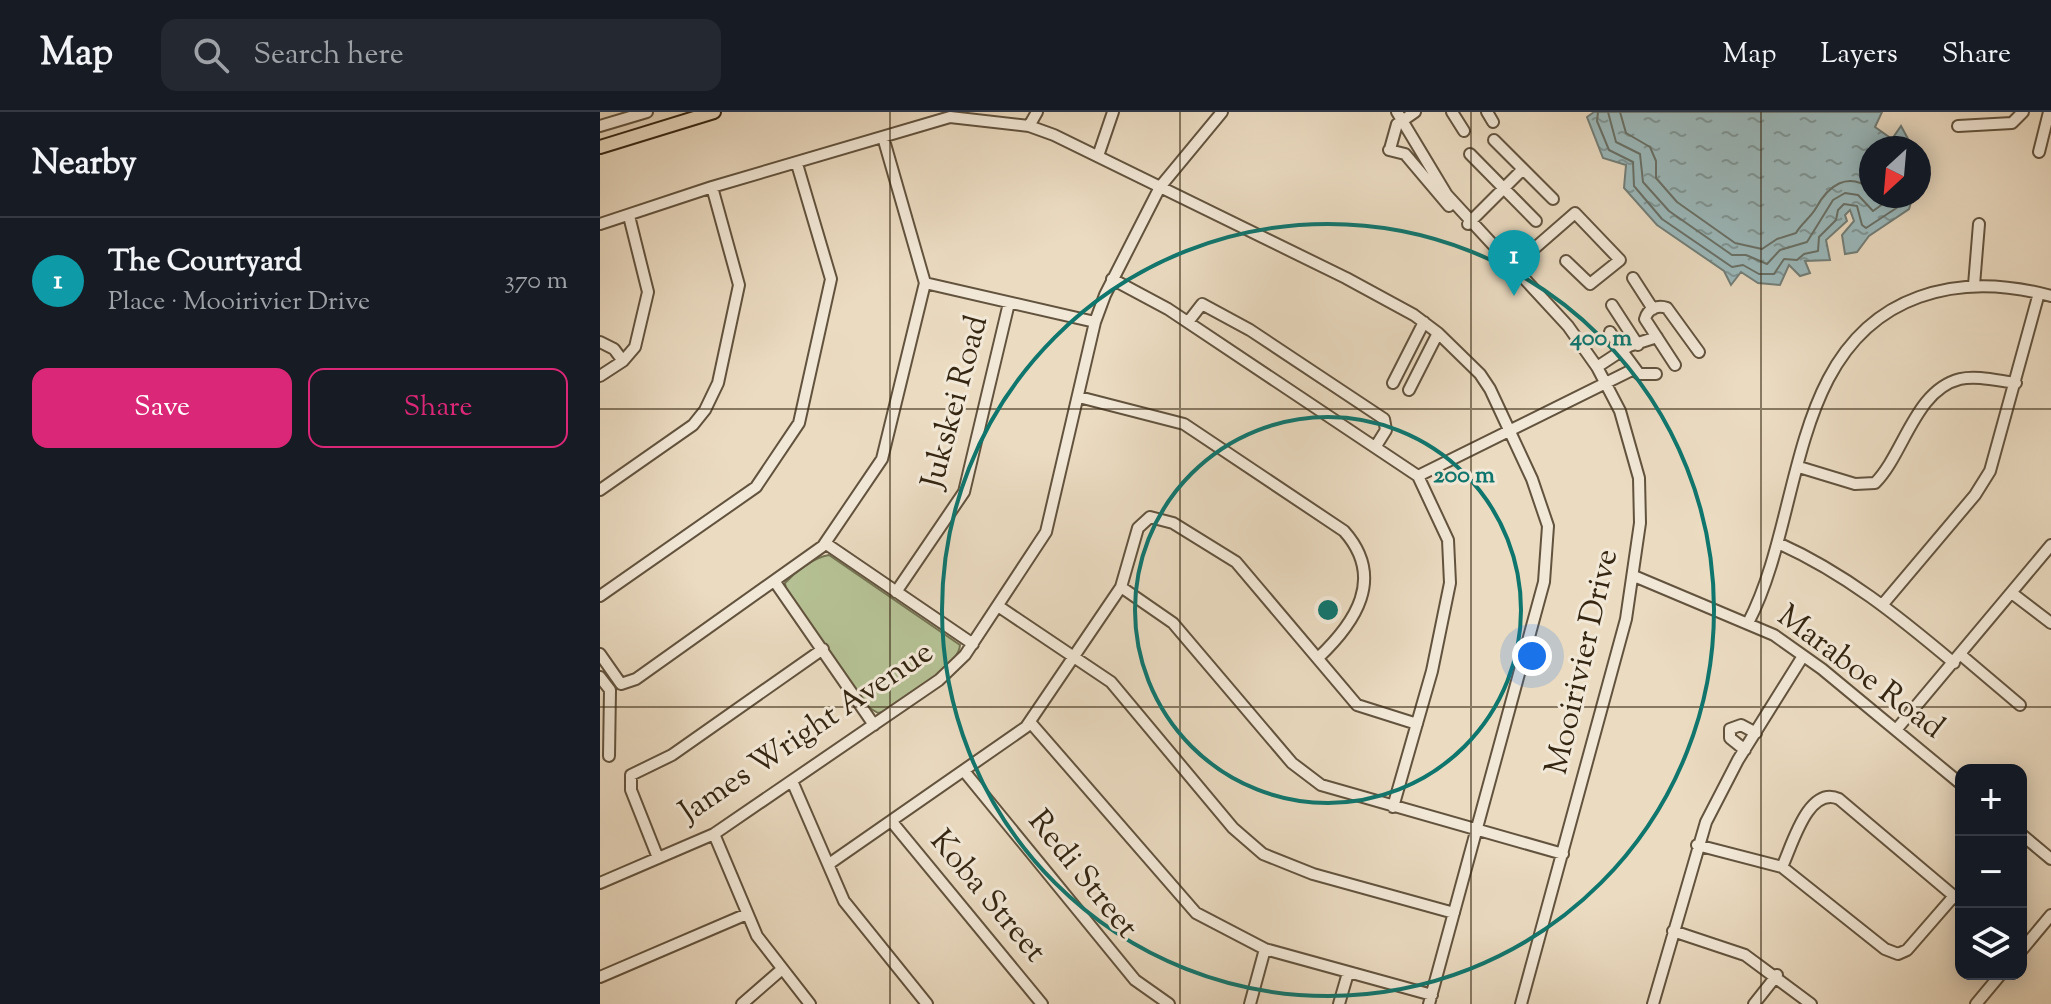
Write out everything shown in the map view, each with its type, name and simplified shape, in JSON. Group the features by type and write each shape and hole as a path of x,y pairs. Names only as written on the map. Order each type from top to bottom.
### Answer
{"main road":[{"path":"600,147 714,112"}],"street":[{"path":"604,112 604,125 647,112"},
{"path":"1029,126 1037,112"},
{"path":"1098,156 1113,112"},
{"name":"James Wright Avenue","path":"600,883 714,834 939,680 973,644 1046,532 1095,322 1112,279 1160,187 1222,112"},
{"name":"Mooirivier Drive","path":"1390,112 1399,119 1433,177 1470,223"},
{"path":"1415,112 1399,119 1390,150 1405,154 1451,207"},
{"path":"1452,112 1464,131"},
{"path":"1958,126 2012,123 2023,112"},
{"path":"2039,152 2049,112"},
{"path":"600,224 712,187 950,117 1029,126 1098,156 1346,278 1424,322 1480,374 1543,505 1548,558 1431,1000 1265,949 1204,919 1183,902 1030,722"},
{"name":"Mooirivier Drive","path":"1399,119 1429,180 1451,207 1479,232 1568,326 1597,367 1620,411 1639,478 1641,510 1634,576 1621,642 1521,1004"},
{"path":"605,693 636,679 775,582 825,543 882,459 925,283 883,137"},
{"path":"1494,140 1553,199"},
{"path":"1470,154 1536,221"},
{"path":"600,596 756,487 799,423 831,279 797,164"},
{"path":"1470,223 1523,169"},
{"path":"600,490 693,425 718,383 739,285 712,187"},
{"path":"1513,267 1575,213 1620,260 1590,284 1566,261"},
{"path":"600,376 623,361 635,347 648,292 629,216"},
{"path":"1974,285 1979,224"},
{"path":"1633,278 1653,309"},
{"path":"1112,279 1188,322 1418,476 1444,529 1451,564 1445,620 1393,807"},
{"path":"925,283 1095,322"},
{"path":"1748,623 1770,577 1824,387 1853,341 1873,321 1899,304 1933,292 1974,285 2051,296"},
{"path":"1883,604 1975,495 1990,471 2039,293"},
{"name":"Jukskei Road","path":"896,592 964,492 1009,303"},
{"path":"1188,322 1202,304 1274,345 1384,419 1386,430 1376,446"},
{"path":"1612,305 1638,345"},
{"path":"1675,365 1645,319 1653,309 1667,308 1699,352"},
{"path":"1393,383 1424,322"},
{"path":"1610,332 1634,369 1643,376 1656,374"},
{"path":"1409,390 1438,333"},
{"path":"1597,367 1657,337"},
{"path":"600,342 614,349 623,361"},
{"path":"1418,476 1634,369"},
{"path":"1799,467 1855,484 1875,483 1922,409 1948,385 1975,378 2016,383"},
{"path":"1079,397 1184,424 1344,531 1357,552 1362,591 1353,622 1318,658"},
{"path":"829,864 1030,722 1121,587 1140,523 1150,517 1163,518 1236,562 1357,705 1417,724"},
{"path":"825,543 973,644"},
{"path":"1778,543 1842,575 2020,705"},
{"path":"1896,730 2051,545"},
{"name":"Maraboe Road","path":"1634,576 1748,623 1803,656 1955,779"},
{"path":"775,582 874,725"},
{"path":"1121,587 1164,615 1185,635 1307,776 1337,793 1563,854"},
{"path":"2013,594 2051,623"},
{"path":"998,606 1074,656 1122,693 1233,828 1263,854 1313,874 1454,913"},
{"path":"658,858 631,790 629,781 633,772 672,755 823,649"},
{"path":"600,654 621,684"},
{"path":"1653,1004 1697,845 1745,750 1803,656"},
{"path":"600,677 605,693 609,756"},
{"path":"1745,750 1730,738 1730,729 1741,725 1756,733"},
{"name":"Redi Street","path":"964,771 1135,980 1169,1004"},
{"path":"792,781 848,907 927,1004"},
{"path":"1782,867 1812,805 1821,797 1830,796 1839,799 1955,897"},
{"name":"Koba Street","path":"892,822 1042,1004"},
{"path":"714,834 762,945 810,1004"},
{"path":"2023,836 2051,859"},
{"path":"1697,845 1782,867 1885,949 1898,954 1907,950 1955,901"},
{"path":"600,977 747,914"},
{"path":"2027,944 2051,915"},
{"path":"1673,931 1733,949 1777,975 1811,1004"},
{"path":"1250,1004 1265,949"},
{"path":"742,1004 781,970"},
{"path":"1339,1004 1348,973"},
{"path":"1754,1004 1777,975"},
{"path":"1976,1004 1996,980"}],"green space":[{"path":"829,555 960,645 957,654 940,672 883,712 878,713 868,707 786,590 785,583 799,570"}],"water":[{"path":"1594,112 1882,112 1875,127 1888,136 1859,136 1859,208 1909,208 1869,236 1857,252 1845,254 1842,235 1854,221 1850,210 1845,215 1847,221 1826,240 1830,260 1805,261 1810,273 1800,276 1789,265 1780,285 1758,283 1741,272 1731,285 1724,271 1657,225 1624,188 1626,165 1603,158 1587,117"},
{"path":"1901,126 1906,136 1894,136"}],"place":[{"name":"The Courtyard","path":"1514,296"}]}
